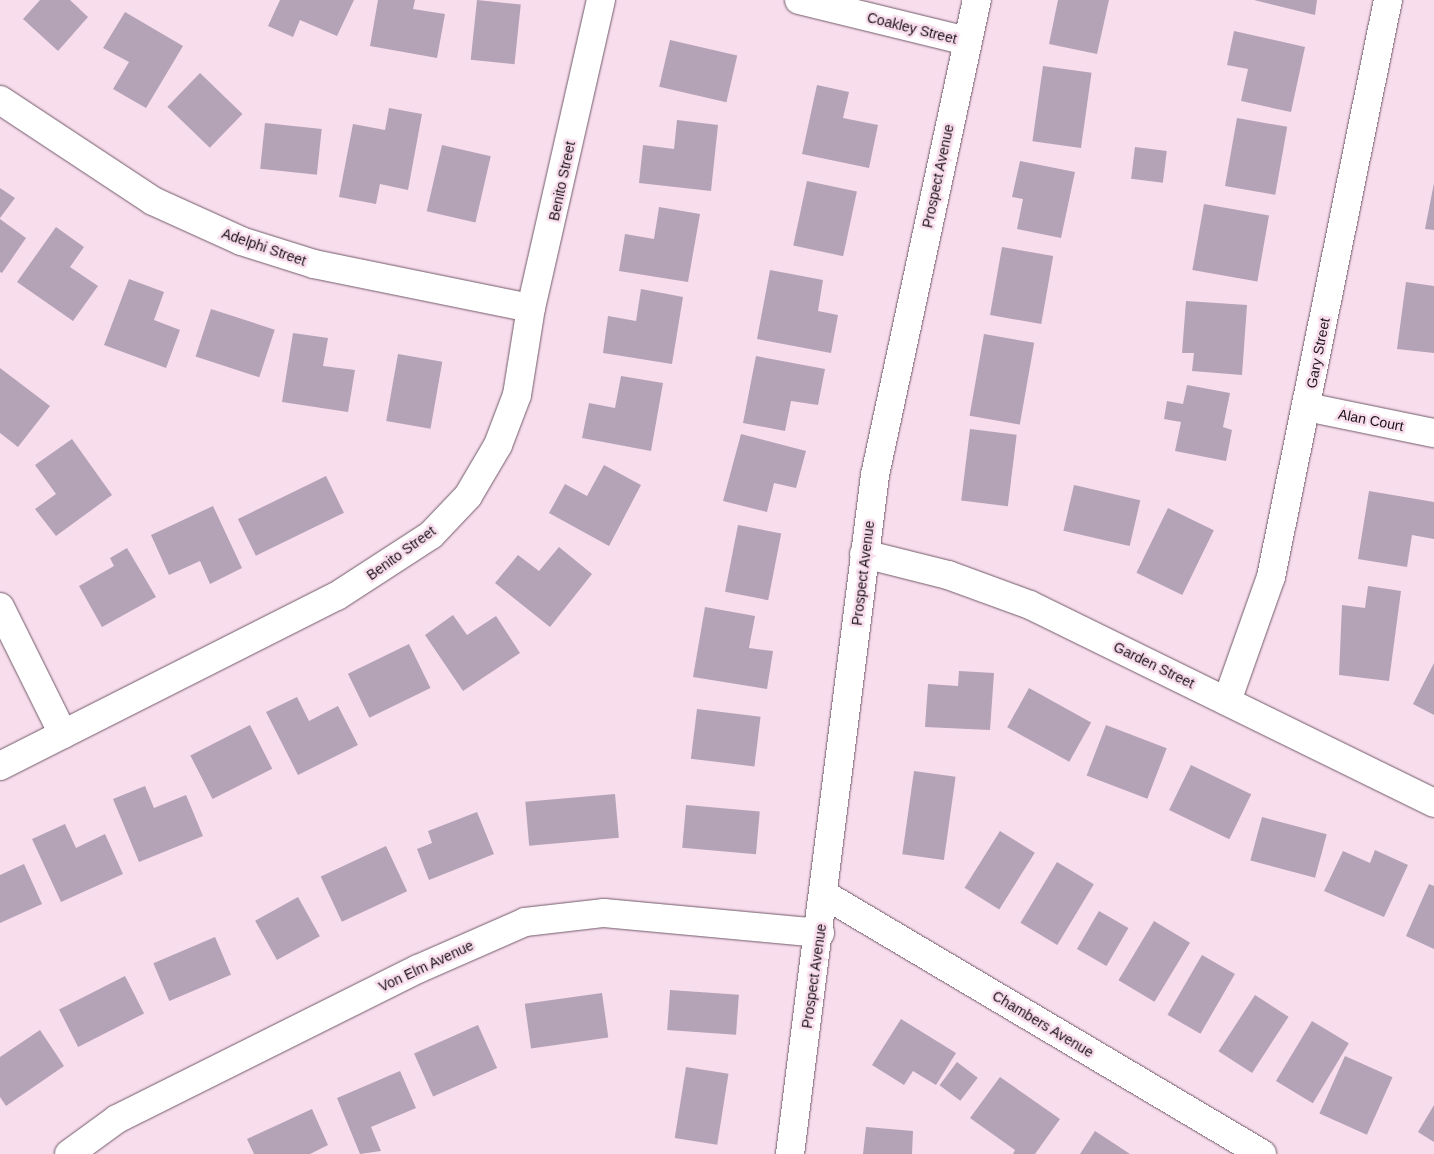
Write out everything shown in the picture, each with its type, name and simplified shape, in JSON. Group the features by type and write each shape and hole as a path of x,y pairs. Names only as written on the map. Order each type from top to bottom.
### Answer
{"street":[{"name":"Benito Street","path":"0,766 337,596 431,534 468,496 498,445 517,396 531,308 601,0"},
{"name":"Coakley Street","path":"799,0 967,41"},
{"name":"Prospect Avenue","path":"790,1154 825,895 864,554 875,475 977,0"},
{"name":"Gary Street","path":"1227,701 1271,577 1388,0"},
{"name":"Adelphi Street","path":"0,100 153,202 240,242 314,264 531,308"},
{"name":"Alan Court","path":"1307,407 1434,432"},
{"name":"Garden Street","path":"864,554 948,575 1030,604 1434,803"},
{"path":"0,607 63,734"},
{"name":"Chambers Avenue","path":"825,895 1262,1154"},
{"name":"Von Elm Avenue","path":"69,1154 117,1119 418,968 525,922 604,913 820,933"}],"building":[{"path":"40,0 70,0 88,17 58,51 23,19"},
{"path":"280,0 354,0 337,36 300,20 293,37 268,26"},
{"path":"378,0 415,0 413,9 445,14 437,58 370,46"},
{"path":"477,0 521,5 514,64 471,60"},
{"path":"1058,0 1109,0 1097,54 1049,44"},
{"path":"1254,0 1317,0 1315,15"},
{"path":"125,12 183,46 146,108 113,89 129,62 103,48"},
{"path":"1234,31 1305,47 1291,112 1241,101 1248,69 1227,65"},
{"path":"670,40 737,56 726,102 659,87"},
{"path":"1043,66 1092,73 1081,148 1032,141"},
{"path":"200,73 242,114 210,148 167,107"},
{"path":"817,85 849,92 843,118 878,125 869,168 802,154"},
{"path":"389,108 422,114 408,190 380,184 376,204 339,197 353,124 385,130"},
{"path":"1237,118 1287,127 1275,195 1225,186"},
{"path":"677,120 718,125 711,191 639,183 643,145 674,149"},
{"path":"265,123 322,129 317,175 260,169"},
{"path":"442,145 491,156 475,223 427,211"},
{"path":"1135,147 1167,151 1163,183 1131,179"},
{"path":"1020,161 1075,172 1061,238 1017,229 1023,199 1012,197"},
{"path":"807,181 857,192 843,256 793,246"},
{"path":"1434,183 1434,230 1425,229"},
{"path":"0,188 15,198 0,218"},
{"path":"1204,204 1269,215 1257,281 1192,270"},
{"path":"659,207 700,214 688,282 619,271 625,234 654,239"},
{"path":"0,219 26,238 2,273 0,272"},
{"path":"56,227 84,247 70,267 98,286 73,321 17,282"},
{"path":"1002,247 1053,256 1041,324 990,315"},
{"path":"770,270 823,280 818,311 838,315 831,353 757,339"},
{"path":"129,279 164,292 154,320 180,330 166,368 104,345"},
{"path":"1406,282 1434,286 1434,353 1397,349"},
{"path":"641,289 683,297 672,364 603,353 608,316 636,321"},
{"path":"1186,301 1247,305 1242,375 1192,371 1194,353 1182,353"},
{"path":"211,309 275,330 259,377 196,357"},
{"path":"293,333 328,338 323,366 355,370 348,412 282,402"},
{"path":"984,334 1034,343 1020,425 970,416"},
{"path":"398,354 442,362 431,429 386,421"},
{"path":"756,356 825,369 818,405 791,401 785,431 743,423"},
{"path":"0,368 50,406 18,447 0,433"},
{"path":"621,376 663,383 651,451 582,438 589,403 615,408"},
{"path":"1187,385 1230,393 1223,427 1232,430 1226,461 1175,451 1181,422 1164,419 1167,401 1183,404"},
{"path":"970,429 1017,435 1008,506 961,500"},
{"path":"741,434 806,451 796,488 774,483 767,512 723,501"},
{"path":"72,439 112,495 56,536 35,509 56,494 35,465"},
{"path":"604,465 641,485 609,546 549,513 565,484 587,496"},
{"path":"326,476 344,513 256,556 238,519"},
{"path":"1074,485 1140,500 1130,546 1063,531"},
{"path":"1369,491 1434,502 1434,539 1412,535 1407,567 1358,559"},
{"path":"213,506 242,568 210,584 200,561 169,575 151,535"},
{"path":"1168,508 1214,530 1182,595 1136,573"},
{"path":"738,525 781,533 768,600 725,592"},
{"path":"559,547 592,574 550,627 495,583 518,555 539,571"},
{"path":"127,548 156,597 102,627 79,586 114,566 110,558"},
{"path":"1368,586 1401,591 1389,681 1339,675 1342,605 1365,608"},
{"path":"705,607 755,616 749,648 773,651 767,689 693,677"},
{"path":"453,615 467,635 496,616 520,653 463,691 425,635"},
{"path":"409,644 430,688 369,718 348,674"},
{"path":"1434,663 1434,715 1413,704"},
{"path":"959,671 994,673 990,730 925,727 928,684 958,686"},
{"path":"1029,688 1091,722 1069,762 1007,727"},
{"path":"297,697 309,721 338,706 358,745 298,775 266,712"},
{"path":"697,709 761,717 754,766 691,759"},
{"path":"250,725 272,769 213,799 190,755"},
{"path":"1106,725 1167,748 1147,799 1087,775"},
{"path":"1191,765 1251,794 1229,839 1169,810"},
{"path":"914,771 956,777 944,860 902,854"},
{"path":"145,786 154,808 186,795 203,836 139,862 113,799"},
{"path":"615,794 619,838 529,846 525,802"},
{"path":"686,805 760,811 756,854 682,848"},
{"path":"477,812 494,854 429,880 417,849 432,843 428,831"},
{"path":"1262,817 1327,834 1315,878 1250,860"},
{"path":"65,824 76,848 105,834 123,874 61,902 32,839"},
{"path":"1000,831 1035,853 999,910 964,888"},
{"path":"386,846 407,891 342,922 321,876"},
{"path":"1375,850 1408,865 1384,917 1324,891 1343,851 1370,863"},
{"path":"1057,862 1094,884 1057,945 1020,923"},
{"path":"24,864 42,904 0,923 0,875"},
{"path":"1429,884 1434,886 1434,949 1406,936"},
{"path":"298,897 320,936 277,960 255,921"},
{"path":"1099,911 1128,928 1106,966 1077,949"},
{"path":"1154,921 1190,943 1154,1002 1118,980"},
{"path":"215,937 231,975 169,1001 153,963"},
{"path":"1202,955 1235,974 1200,1034 1168,1015"},
{"path":"125,976 144,1013 78,1047 59,1010"},
{"path":"670,990 739,995 736,1035 667,1030"},
{"path":"602,993 608,1038 531,1048 525,1004"},
{"path":"1255,995 1289,1017 1252,1073 1219,1051"},
{"path":"901,1019 956,1053 936,1085 913,1071 904,1085 872,1065"},
{"path":"1312,1021 1349,1043 1313,1103 1276,1081"},
{"path":"478,1025 497,1068 433,1096 414,1053"},
{"path":"40,1030 64,1066 6,1106 0,1097 0,1057"},
{"path":"1345,1056 1393,1077 1367,1135 1319,1114"},
{"path":"957,1062 978,1078 960,1101 940,1085"},
{"path":"686,1067 728,1074 717,1145 675,1138"},
{"path":"400,1071 416,1108 371,1127 381,1151 360,1154 337,1098"},
{"path":"1000,1077 1060,1119 1035,1154 1013,1154 1015,1150 970,1118"},
{"path":"1434,1105 1434,1142 1418,1132"},
{"path":"312,1109 328,1145 310,1154 254,1154 247,1139"},
{"path":"866,1127 913,1131 912,1154 863,1154"},
{"path":"1095,1131 1130,1154 1080,1154"}]}
